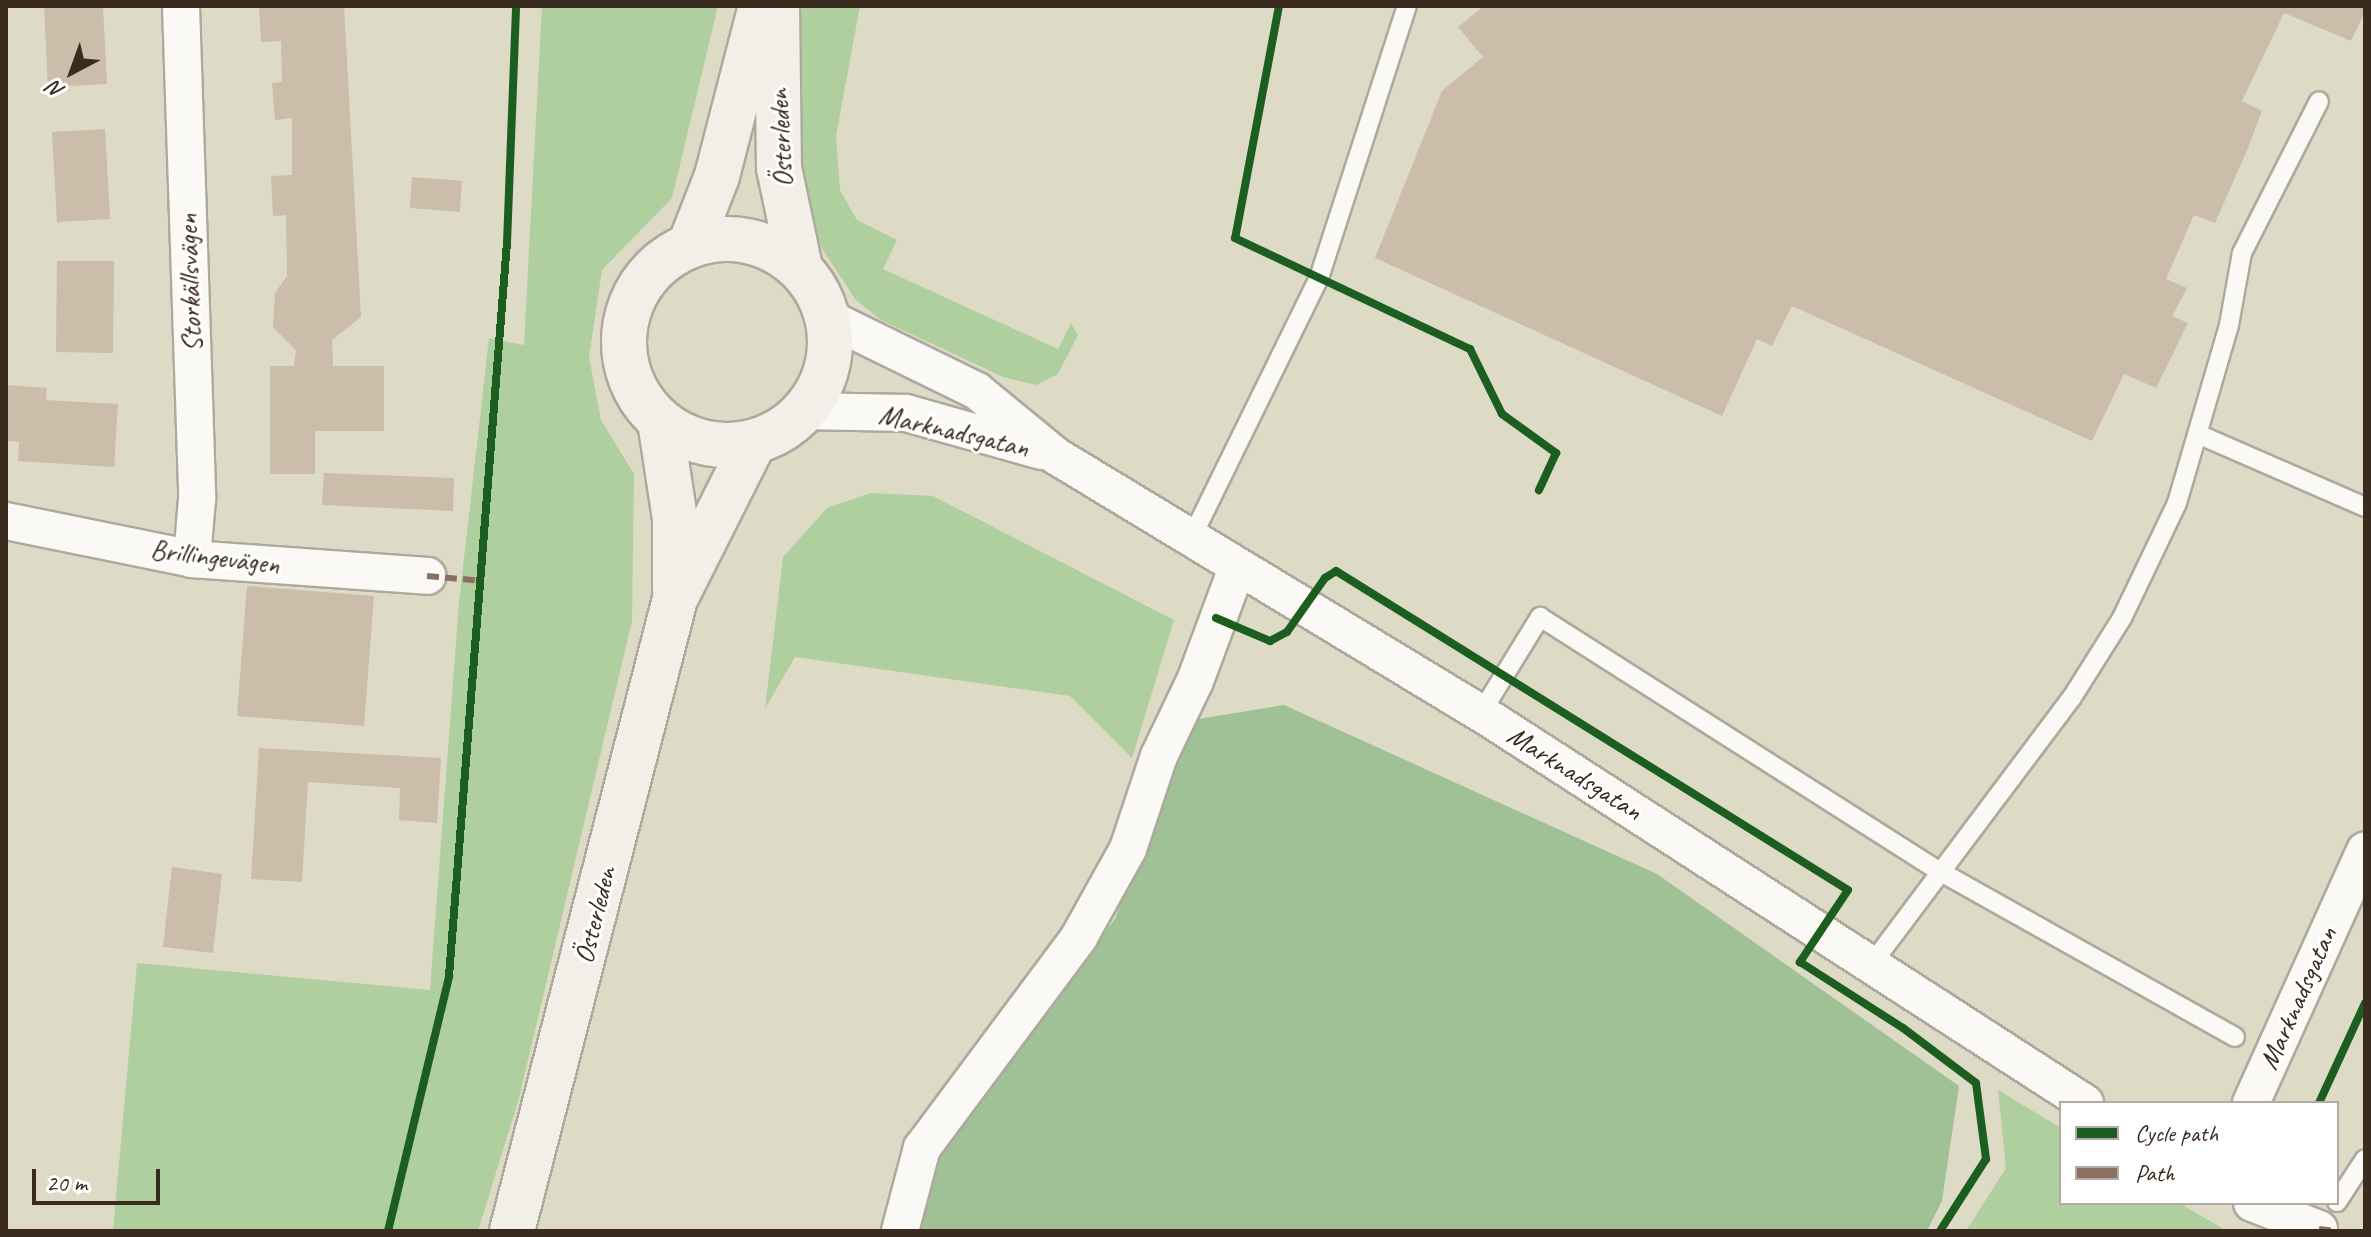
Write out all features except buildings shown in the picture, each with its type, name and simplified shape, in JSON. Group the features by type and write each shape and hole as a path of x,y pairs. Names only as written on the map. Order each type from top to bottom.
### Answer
{"main road":[{"name":"Österleden","path":"690,245 717,176 761,6"},
{"name":"Österleden","path":"777,6 779,168 800,268"},
{"path":"719,238 748,240 776,250 800,268 828,318 827,368 804,411 754,442 704,444 660,421 643,404 628,372 627,313 651,271 690,245 719,238"},
{"name":"Österleden","path":"660,421 675,519 675,599"},
{"name":"Österleden","path":"512,1231 675,599 754,442"}],"street":[{"name":"Storkällsvägen","path":"181,6 197,499 192,559"},
{"name":"Marknadsgatan","path":"828,318 977,391 1056,456 1481,713 2082,1101"},
{"name":"Marknadsgatan","path":"804,411 906,413 1056,456"},
{"name":"Brillingevägen","path":"6,521 192,559 427,576"},
{"path":"900,1231 922,1148 1079,937 1128,849 1159,756 1195,681 1237,568"},
{"name":"Marknadsgatan","path":"2252,1101 2365,850"},
{"path":"2272,1205 2331,1211"}],"lane":[{"path":"1191,539 1319,278 1407,6"},
{"path":"1871,965 2071,699 2122,618 2177,503 2198,434 2242,253 2319,101"},
{"path":"2198,434 2365,507"},
{"path":"1481,713 1540,617 1941,872 2235,1037"},
{"path":"2339,1199 2365,1159"}],"green space":[{"path":"542,6 718,6 672,198 602,270 589,357 601,420 634,474 632,621 519,1098 478,1231 113,1231 137,963 430,990 459,603 489,338 524,345"},
{"path":"802,6 860,6 836,136 840,190 857,220 897,240 883,269 1058,349 1071,323 1078,335 1058,374 1036,385 1003,377 879,319 855,299 810,230 795,176 792,77"},
{"path":"871,493 933,496 1174,620 1132,758 1070,696 795,657 765,709 783,557 827,508"},
{"path":"1284,705 1657,874 1959,1086 1942,1201 1927,1231 917,1231 926,1187 966,1105 1115,919 1186,721"},
{"path":"1998,1090 2059,1127 2059,1205 2182,1205 2227,1231 1966,1231 2006,1168"}],"marked path":[{"path":"427,576 484,581"},
{"path":"2319,1229 2335,1231"}],"cycle path":[{"path":"388,1231 449,976 507,243 516,6"},
{"path":"1279,6 1235,238 1470,349 1502,414 1556,453 1539,490"},
{"path":"1216,618 1270,641 1287,632 1325,578 1336,571 1848,890 1800,962 1903,1028 1976,1083 1986,1159 1940,1231"},
{"path":"2320,1101 2365,1003"}]}
